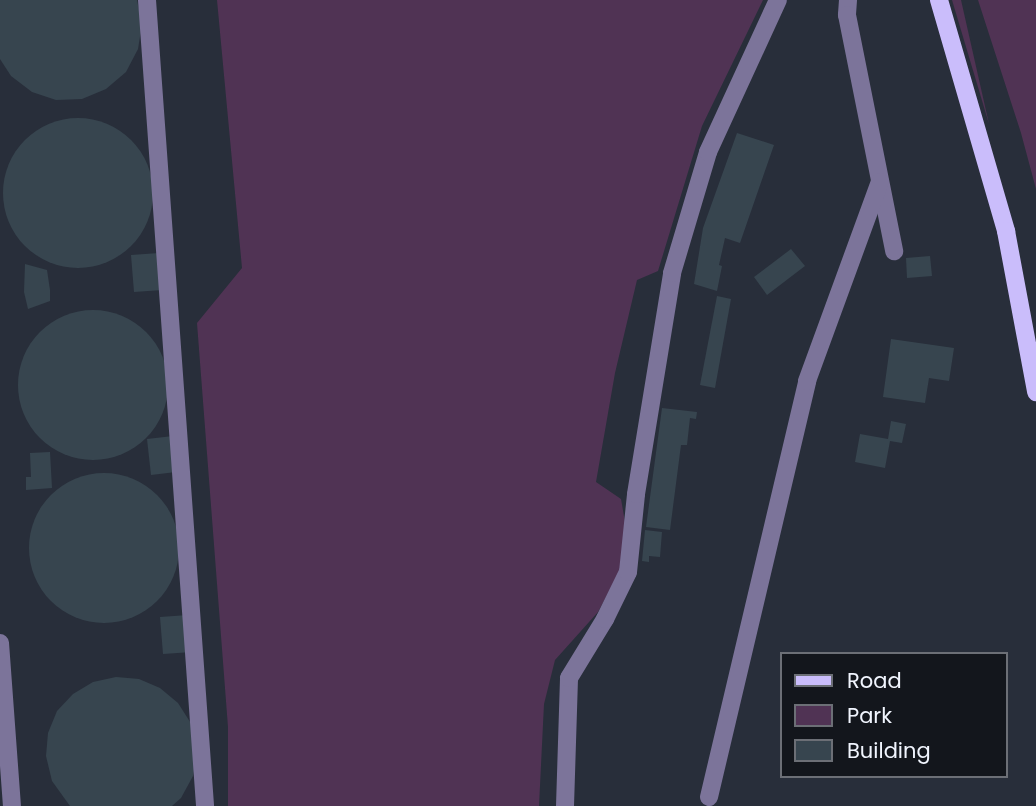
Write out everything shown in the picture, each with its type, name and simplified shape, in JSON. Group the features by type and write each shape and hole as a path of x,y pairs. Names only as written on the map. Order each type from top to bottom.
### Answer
{"main road":[{"path":"939,0 1006,231 1036,392"}],"street":[{"path":"148,0 205,806"},
{"path":"565,806 569,678 605,619 628,572 636,494 672,273 708,152 778,0"},
{"path":"848,0 847,15 894,251"},
{"path":"709,797 807,381 880,182"},
{"path":"0,643 8,797"}],"green space":[{"path":"217,0 763,0 702,126 658,271 637,280 615,373 596,482 621,499 625,522 621,569 598,612 555,660 544,704 539,806 228,806 228,727 197,323 242,268"},
{"path":"952,0 961,0 989,124"},
{"path":"978,0 1036,0 1036,189 1021,133"}],"building":[{"path":"0,0 137,0 142,24 138,49 126,72 106,89 82,99 56,100 32,92 11,76 0,59"},
{"path":"78,118 107,124 131,140 147,164 153,193 147,222 131,246 107,262 78,268 49,262 25,246 9,222 3,193 9,164 25,140 49,124"},
{"path":"737,133 774,145 740,243 725,238 717,291 694,284 703,228"},
{"path":"791,249 805,266 767,295 754,277"},
{"path":"159,253 162,290 134,292 131,255"},
{"path":"930,256 932,276 907,278 906,258"},
{"path":"25,264 47,270 50,290 50,301 28,309 24,292"},
{"path":"717,296 731,299 715,388 700,385"},
{"path":"93,310 122,316 146,332 162,356 168,385 162,414 146,438 122,454 93,460 64,454 40,438 24,414 18,385 24,356 40,332 64,316"},
{"path":"891,339 954,348 949,381 929,378 925,403 883,397"},
{"path":"662,408 697,412 696,419 690,418 687,445 681,445 670,530 646,527"},
{"path":"891,421 906,424 902,443 890,441 885,468 855,462 860,434 888,439"},
{"path":"173,436 176,472 151,475 147,439"},
{"path":"50,452 52,488 26,490 26,477 31,477 30,453"},
{"path":"104,473 133,479 157,495 173,519 179,548 173,577 157,601 133,617 104,623 75,617 51,601 35,577 29,548 35,519 51,495 75,479"},
{"path":"645,530 662,532 660,557 649,556 649,562 642,561"},
{"path":"188,615 192,652 163,654 160,617"},
{"path":"116,677 139,679 160,688 178,703 192,725 197,750 193,776 181,798 172,806 70,806 52,781 46,756 48,733 57,711 73,694 93,682"}]}
